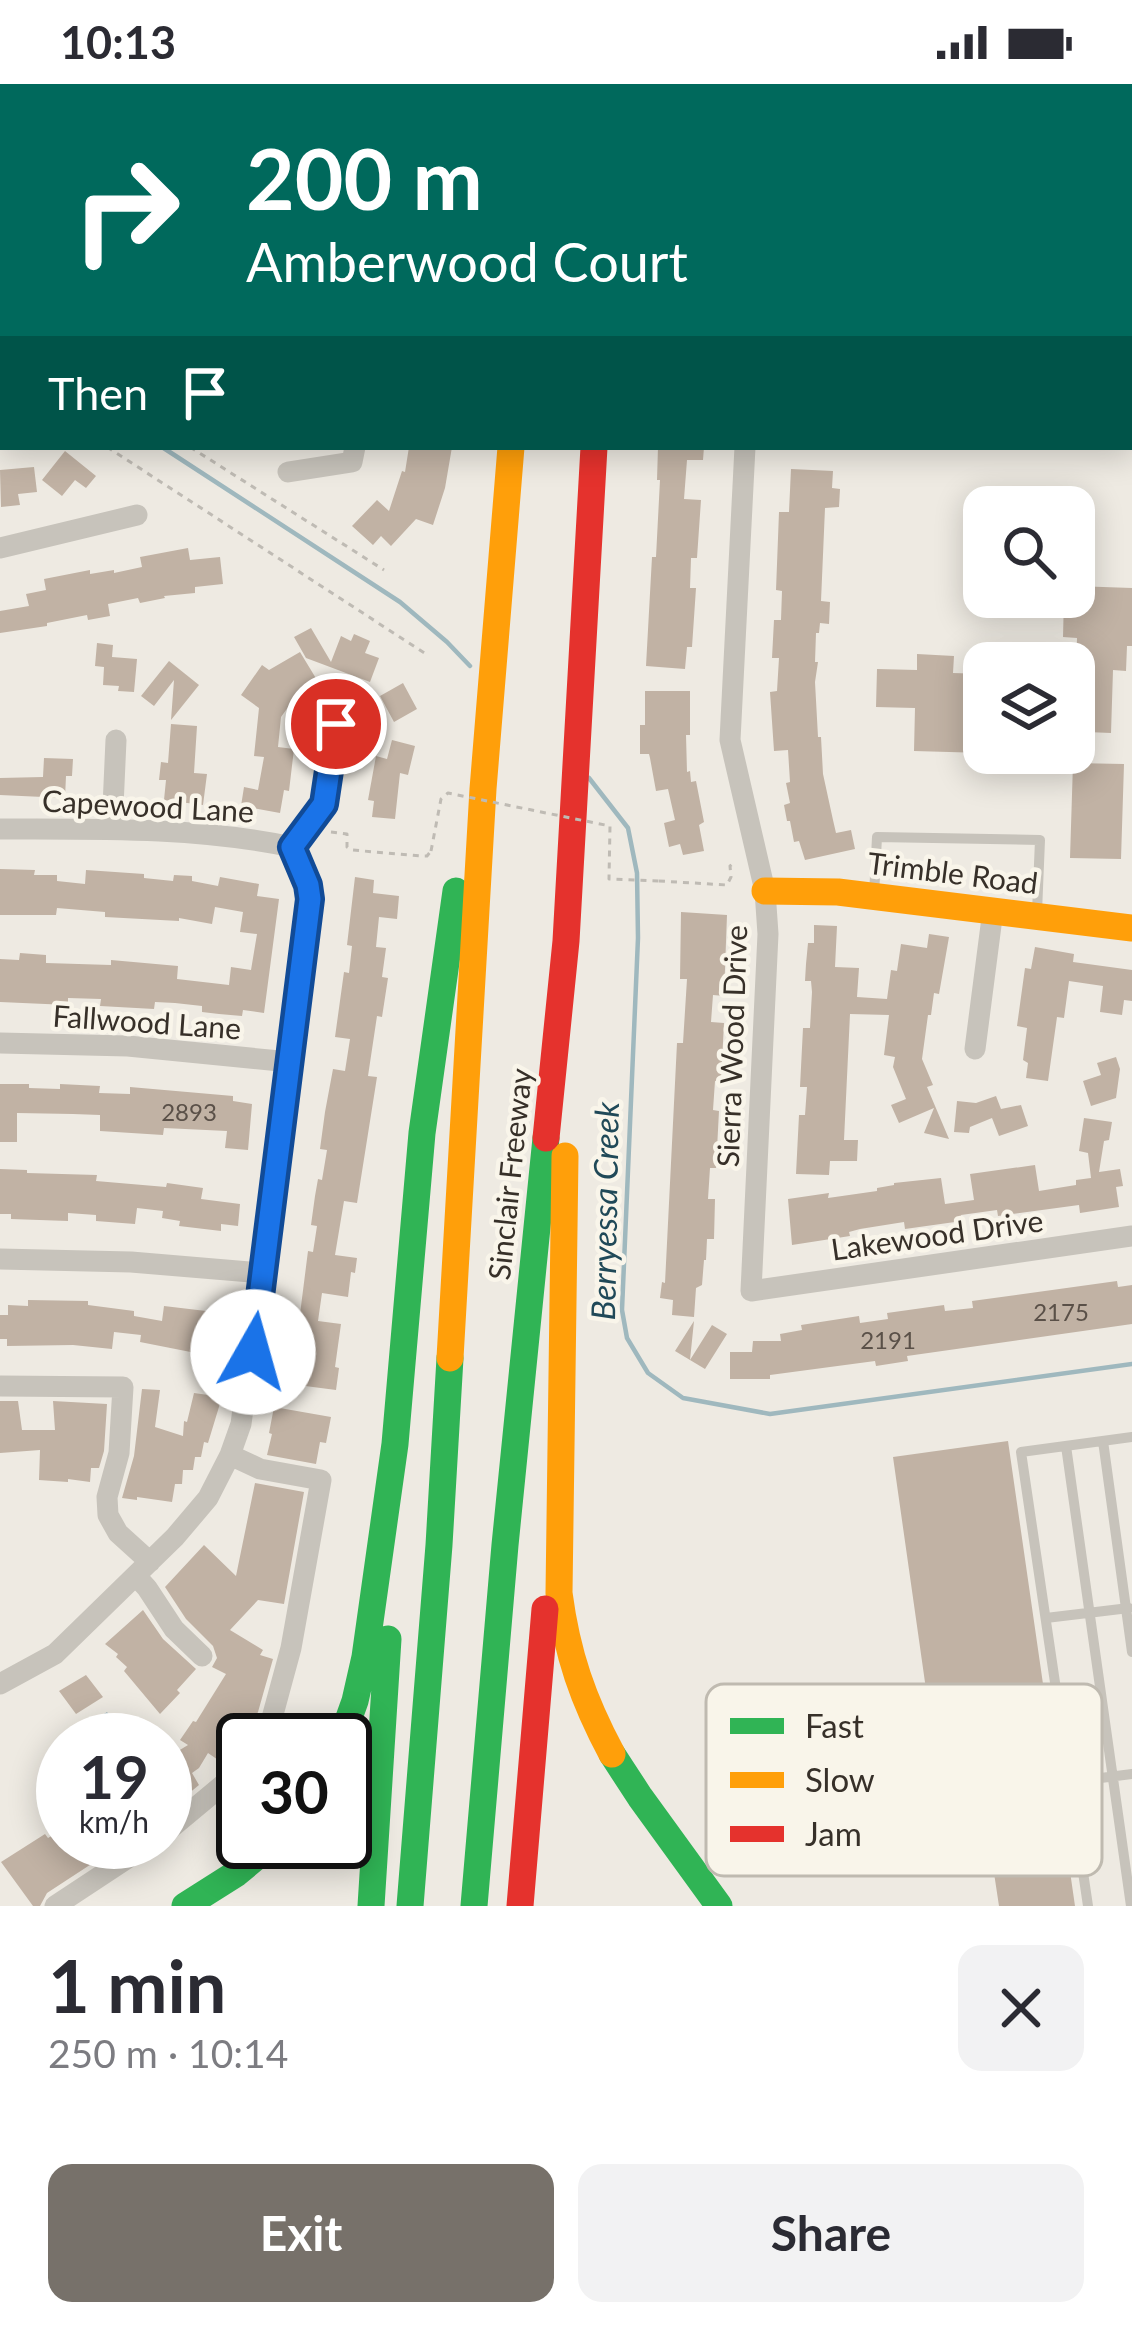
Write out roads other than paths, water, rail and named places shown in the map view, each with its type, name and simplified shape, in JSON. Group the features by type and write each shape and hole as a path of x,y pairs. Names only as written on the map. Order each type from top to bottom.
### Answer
{"main road":[{"name":"Sinclair Freeway","path":"410,1906 439,1544 483,789 511,450"},
{"name":"Sinclair Freeway","path":"474,1906 566,941 594,450"},
{"path":"350,1713 365,1657 395,1444 432,1046 460,865 483,789"},
{"name":"Trimble Road","path":"765,891 838,892 1132,928"},
{"path":"566,941 560,1605 564,1641 578,1690 596,1727 719,1906"},
{"path":"520,1906 561,1432"},
{"path":"371,1906 396,1510 395,1444"},
{"path":"185,1906 242,1869"}],"street":[{"path":"288,472 352,462 354,450"},
{"name":"Sierra Wood Drive","path":"746,450 730,740 765,891 768,934 751,1291"},
{"path":"0,548 136,515"},
{"path":"0,1684 56,1654 143,1569 208,1498 242,1424 310,899 292,847 324,804 336,724"},
{"path":"112,829 116,740"},
{"name":"Capewood Lane","path":"0,830 112,829 292,847"},
{"path":"975,1049 992,910"},
{"name":"Fallwood Lane","path":"0,1043 128,1046 290,1062"},
{"name":"Lakewood Drive","path":"751,1291 1132,1237"},
{"path":"0,1258 263,1273"},
{"path":"0,1386 123,1387 118,1453 107,1497 109,1515 174,1629 202,1656"},
{"path":"230,1455 260,1469 321,1480 291,1648 273,1713"},
{"path":"192,1810 216,1790"},
{"path":"56,1906 112,1869"}],"lane":[{"path":"874,896 877,837 1040,840 1036,915"},
{"path":"1056,1684 1022,1452 1132,1437"},
{"path":"1103,1441 1132,1652"},
{"path":"1066,1446 1100,1684"},
{"path":"1046,1618 1129,1608"},
{"path":"1102,1699 1131,1906"},
{"path":"1102,1778 1132,1774"},
{"path":"1084,1876 1088,1906"}],"waterway":[{"name":"Berryessa Creek","path":"167,450 400,602 470,666"},
{"name":"Berryessa Creek","path":"589,778 628,828 637,873 622,1310 627,1338 648,1373 683,1398 770,1414 1132,1364"}]}
